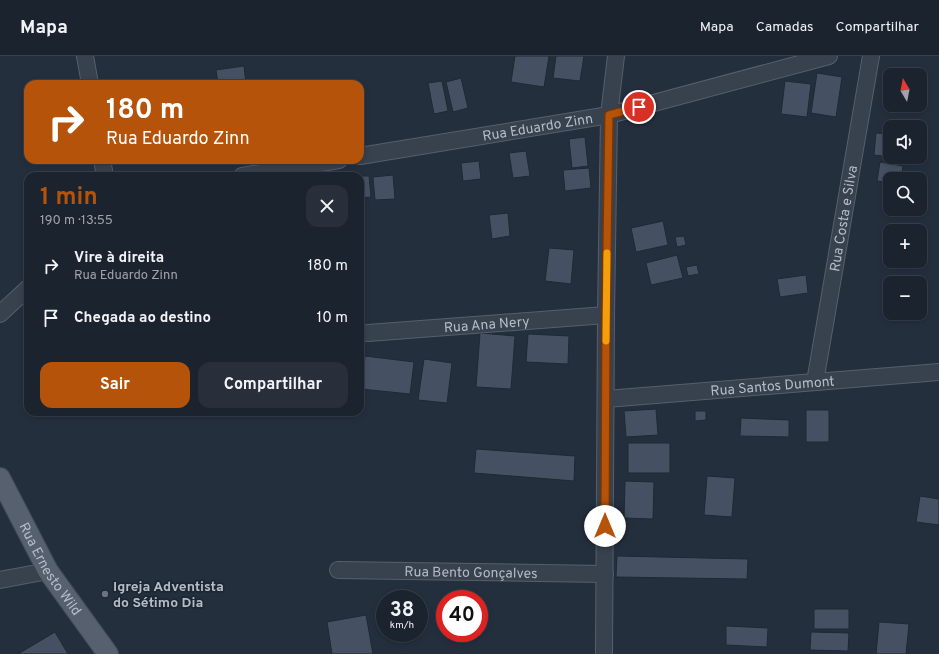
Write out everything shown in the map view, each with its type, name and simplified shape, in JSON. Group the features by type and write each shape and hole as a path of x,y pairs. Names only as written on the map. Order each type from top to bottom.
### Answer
{"main road":[{"name":"Rua Ernesto Wild","path":"0,478 48,571 108,654"}],"street":[{"path":"85,56 89,80"},
{"path":"604,654 609,115 616,56"},
{"name":"Rua Eduardo Zinn","path":"364,155 609,115 829,56"},
{"name":"Rua Costa e Silva","path":"815,382 871,56"},
{"path":"266,172 315,164"},
{"path":"0,314 24,292"},
{"name":"Rua Ana Nery","path":"368,333 606,315"},
{"name":"Rua Santos Dumont","path":"606,399 939,372"},
{"name":"Rua Bento Gonçalves","path":"338,570 605,574"},
{"path":"0,580 48,571"}],"building":[{"path":"515,56 549,56 544,87 511,82"},
{"path":"556,56 584,56 580,81 553,78"},
{"path":"244,66 246,80 217,80 216,70"},
{"path":"817,73 842,77 836,117 811,113"},
{"path":"461,78 468,108 453,112 446,82"},
{"path":"442,81 448,111 434,114 428,83"},
{"path":"785,81 811,84 807,117 781,114"},
{"path":"876,133 883,134 883,156 874,155"},
{"path":"585,137 588,166 572,168 569,139"},
{"path":"526,151 530,176 513,178 509,153"},
{"path":"479,161 481,179 463,181 461,163"},
{"path":"880,162 883,163 883,164 903,166 902,172 883,172 883,182 877,181"},
{"path":"589,168 591,188 565,191 563,170"},
{"path":"393,175 395,199 375,200 373,177"},
{"path":"364,176 369,176 371,197 364,198"},
{"path":"508,213 510,236 492,239 489,215"},
{"path":"663,221 668,245 636,252 631,228"},
{"path":"684,236 686,245 677,247 675,237"},
{"path":"549,248 574,250 571,284 545,281"},
{"path":"677,255 683,278 651,285 646,263"},
{"path":"697,265 699,274 688,276 686,267"},
{"path":"806,275 808,293 780,297 777,279"},
{"path":"480,333 515,336 511,389 476,387"},
{"path":"528,334 569,336 568,364 526,362"},
{"path":"365,356 414,362 410,394 364,389"},
{"path":"424,359 452,363 447,403 418,400"},
{"path":"656,409 658,435 626,437 624,411"},
{"path":"806,410 829,410 829,442 806,442"},
{"path":"695,411 706,411 706,420 695,421"},
{"path":"741,418 789,420 789,437 740,436"},
{"path":"628,443 670,443 670,473 628,473"},
{"path":"476,449 575,456 574,481 474,473"},
{"path":"707,476 735,478 732,517 704,515"},
{"path":"625,481 654,482 653,519 624,518"},
{"path":"920,496 939,499 939,525 916,522"},
{"path":"617,556 748,559 747,579 616,577"},
{"path":"814,609 849,609 849,629 814,629"},
{"path":"366,615 373,654 332,654 327,622"},
{"path":"879,622 909,624 906,654 876,654"},
{"path":"726,626 768,628 767,647 726,645"},
{"path":"55,632 68,654 18,654"},
{"path":"811,632 849,633 848,651 810,650"}],"slow traffic":[{"path":"606,341 607,253"}],"place":[{"name":"Igreja Adventista do Sétimo Dia","path":"105,594"}],"route":[{"path":"605,526 609,115 639,107"}]}
